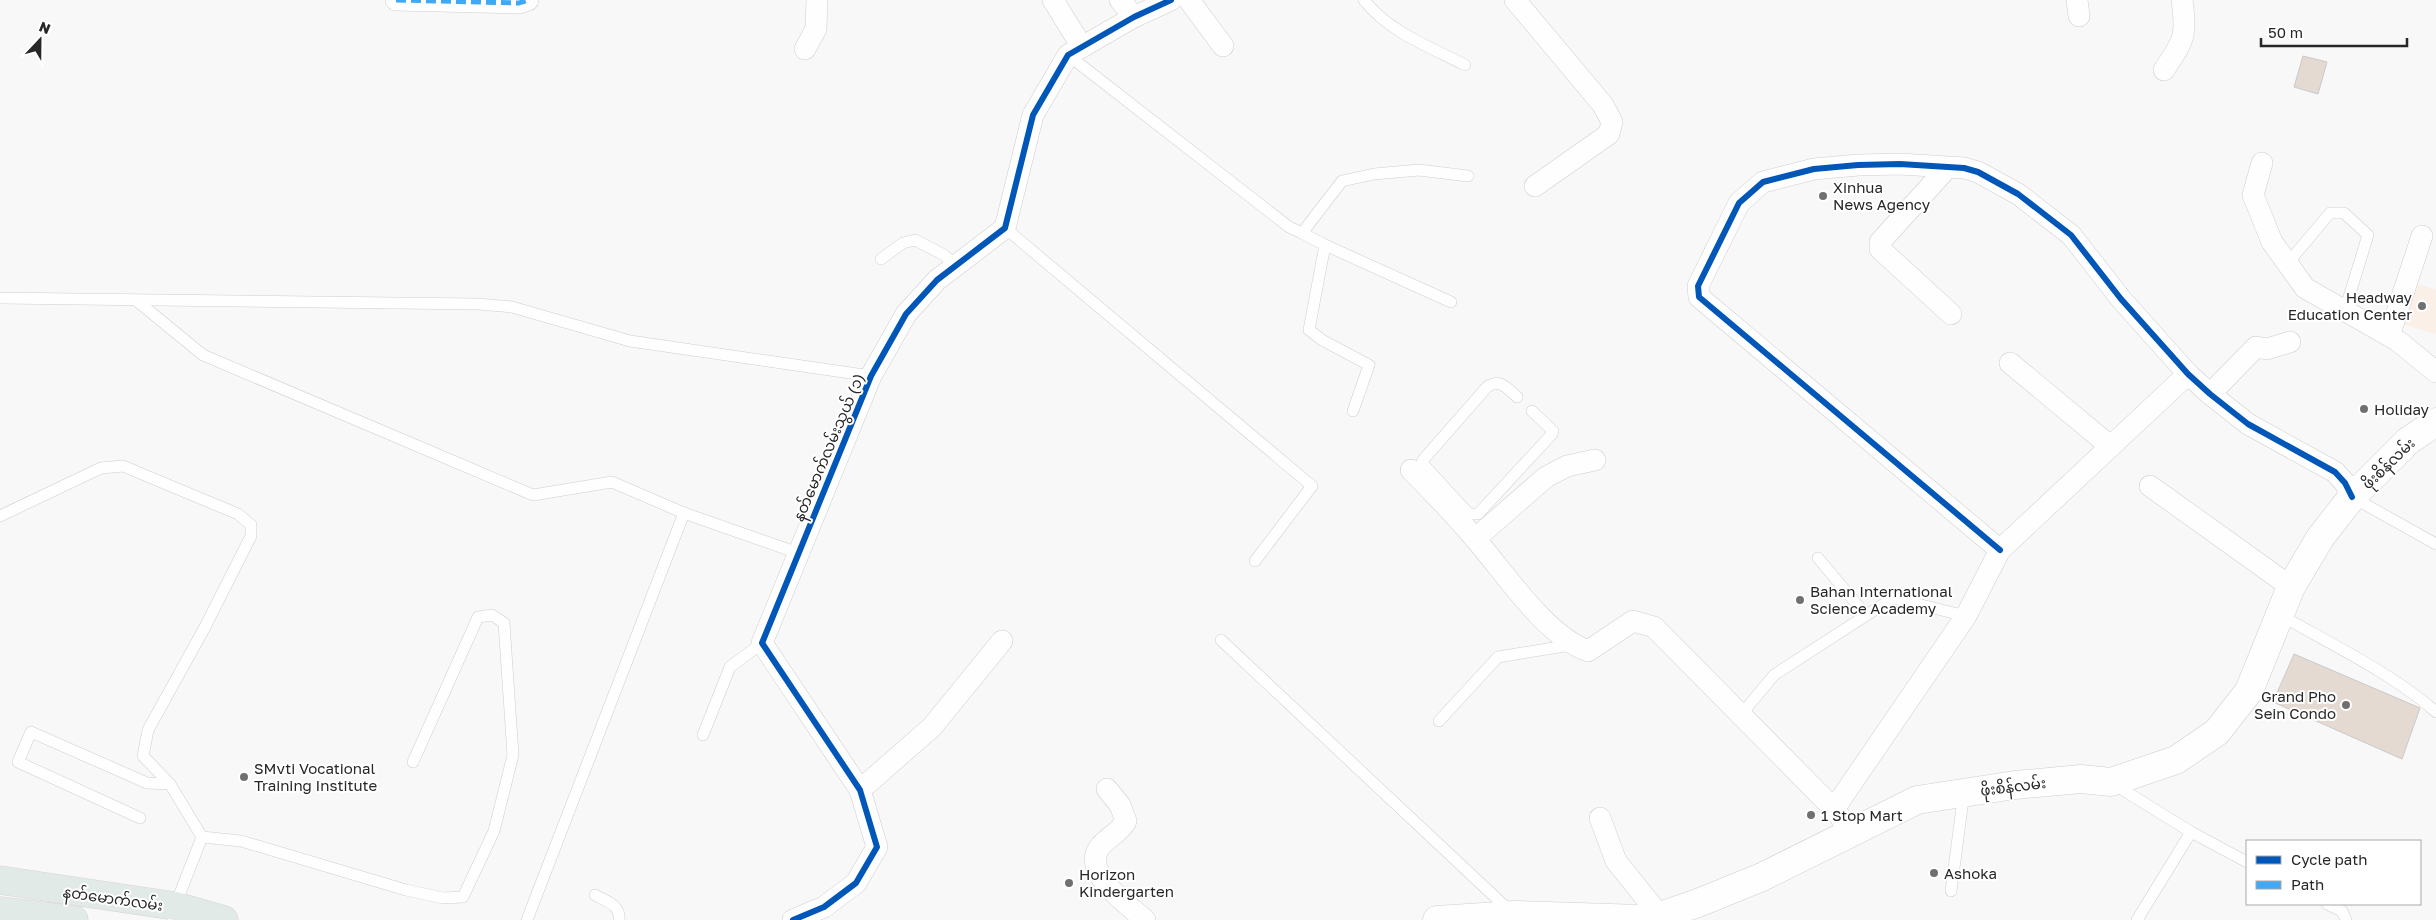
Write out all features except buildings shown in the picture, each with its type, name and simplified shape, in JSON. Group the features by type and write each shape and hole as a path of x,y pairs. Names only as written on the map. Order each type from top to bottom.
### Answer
{"main road":[{"name":"ဖိုးစိန်လမ်း","path":"1437,920 1514,915 1648,918 1762,877 1851,831 1917,800 1964,792 2081,779 2111,782 2176,760 2217,732 2250,692 2291,587 2320,538 2352,497 2408,441 2436,422"},
{"name":"နတ်မောက်လမ်း","path":"0,880 174,913 224,920"},
{"path":"71,892 74,920"},
{"name":"နတ်မောက်လမ်း","path":"0,911 74,920"}],"street":[{"path":"396,0 519,3 528,0"},
{"path":"805,49 816,29 817,0"},
{"path":"1053,0 1075,51"},
{"path":"1120,0 1134,17"},
{"path":"1005,228 1032,115 1075,51 1134,17 1171,0"},
{"path":"1189,0 1223,46"},
{"path":"1515,0 1603,105 1612,122 1609,134 1535,186"},
{"path":"2164,70 2182,44 2186,28 2182,0"},
{"path":"2262,163 2253,195 2272,242 2305,288 2389,336 2436,372"},
{"path":"2000,550 1699,297 1697,292 1739,202 1763,182 1814,169 1858,165 1900,164 1964,168 1978,172 2018,194 2071,234 2121,299 2188,374 2210,394 2248,424 2335,472 2345,483 2352,497"},
{"path":"1948,168 1880,242 1880,249 1951,314"},
{"name":"နတ်မောက်လမ်းသွယ် (၁)","path":"762,643 871,376 906,314 936,280 1005,228"},
{"path":"2389,336 2422,236"},
{"path":"2210,394 2256,347 2267,349 2290,342"},
{"path":"2010,363 2110,446"},
{"path":"1834,809 1966,616 2000,550 2188,374"},
{"path":"1476,539 1546,476 1567,466 1595,460"},
{"path":"1416,470 1531,606 1571,645 1588,651 1633,621 1654,627 1834,809 1851,831"},
{"path":"2150,486 2291,587"},
{"path":"860,790 932,727 1002,641"},
{"path":"762,643 860,790 877,847 856,882 824,908 793,920"},
{"path":"1107,789 1120,805 1126,821 1123,828 1099,848 1095,864 1099,877 1145,920"},
{"path":"1600,818 1616,861 1648,918"}],"lane":[{"path":"1364,0 1376,16 1410,37 1465,65"},
{"path":"1075,51 1289,227 1450,302"},
{"path":"1302,233 1342,181 1374,174 1419,170 1468,176"},
{"path":"2287,264 2330,213 2344,213 2368,235 2345,310"},
{"path":"1005,228 1312,486 1254,561"},
{"path":"881,260 902,243 915,240 944,254 957,266"},
{"path":"1325,245 1309,330 1322,340 1369,365 1353,411"},
{"path":"0,298 478,304 512,307 630,341 871,376"},
{"path":"137,301 203,355 534,495 612,482 684,513 798,553"},
{"path":"1517,397 1503,384 1493,383 1416,470 1468,514 1478,514 1552,434 1553,431 1532,412"},
{"path":"0,516 101,468 123,466 238,514 251,525 251,536 205,627 148,730 142,756 170,784 202,837"},
{"path":"2352,497 2436,544"},
{"path":"527,920 684,513"},
{"path":"1818,558 1866,615"},
{"path":"1740,716 1774,675 1893,598 1966,616"},
{"path":"202,837 241,841 397,887 443,898 463,898 494,831 513,755 504,624 492,615 478,617 413,762"},
{"path":"2280,615 2421,699 2436,712"},
{"path":"1221,640 1514,915"},
{"path":"703,735 730,667 762,643"},
{"path":"1439,721 1498,657 1571,645"},
{"path":"140,818 18,762 31,732 147,783 170,784"},
{"path":"2111,782 2190,832 2246,861"},
{"path":"1951,890 1964,792"},
{"path":"2137,920 2190,832"},
{"path":"174,913 202,837"},
{"path":"595,895 616,907 620,913 619,920"},
{"path":"2330,905 2342,911 2346,920"}],"shaded area":[{"name":"Headway Education Center","path":"2416,284 2436,289 2436,334 2402,324"}],"marked path":[{"path":"396,0 519,3 528,0"}],"cycle path":[{"path":"793,920 824,907 856,883 877,847 860,790 762,643 871,376 906,314 937,280 1005,228 1033,115 1068,55 1134,17 1171,0"},
{"path":"2000,550 1699,297 1698,286 1739,203 1763,182 1814,169 1858,165 1900,164 1964,168 1978,172 2018,194 2071,235 2121,299 2188,374 2210,394 2248,424 2335,472 2345,483 2352,497"}],"place":[{"name":"Xinhua News Agency","path":"1823,196"},
{"name":"Headway Education Center","path":"2422,306"},
{"name":"Holiday","path":"2364,409"},
{"name":"Bahan International Science Academy","path":"1800,600"},
{"name":"Grand Pho Sein Condo","path":"2346,705"},
{"name":"SMvti Vocational Training Institute","path":"244,777"},
{"name":"1 Stop Mart","path":"1811,815"},
{"name":"Ashoka","path":"1934,873"},
{"name":"Horizon Kindergarten","path":"1069,883"}]}
